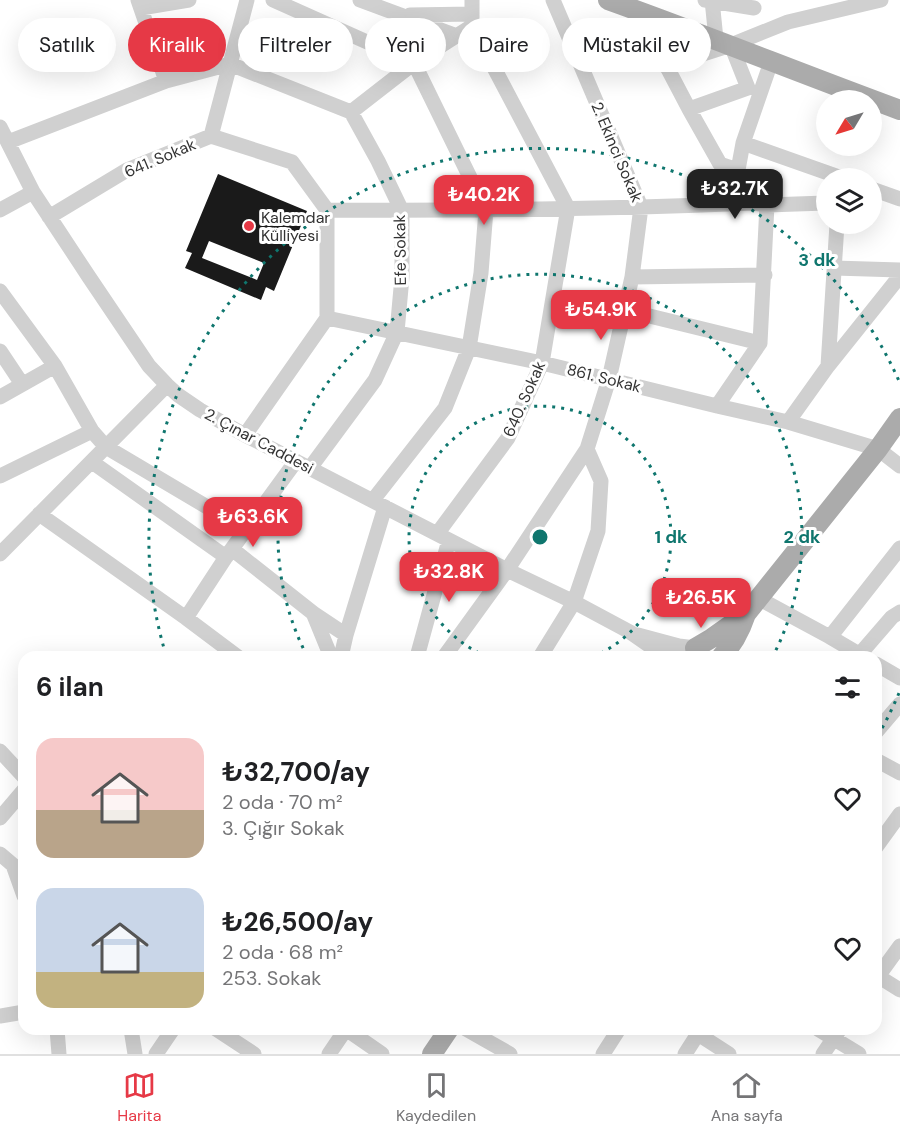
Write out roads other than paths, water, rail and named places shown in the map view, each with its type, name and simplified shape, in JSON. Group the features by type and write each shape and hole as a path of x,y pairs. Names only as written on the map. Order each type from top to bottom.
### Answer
{"main road":[{"path":"608,0 900,110"},
{"path":"727,651 741,628 746,614 878,449 900,418"},
{"path":"692,651 746,614"},
{"path":"692,651 701,647 708,651"},
{"path":"432,1054 445,1035"}],"street":[{"path":"166,81 139,4 189,0"},
{"path":"211,136 247,0"},
{"path":"273,0 365,41"},
{"path":"360,0 457,36"},
{"name":"2. Ekinci Sokak","path":"448,651 507,570 587,449 609,379 632,277 642,207 553,0"},
{"path":"711,47 788,22 880,0"},
{"path":"688,109 748,88 723,42 709,1 754,8"},
{"path":"400,15 419,7 472,13"},
{"path":"637,10 641,18"},
{"path":"446,43 457,36 472,13"},
{"path":"472,13 568,208"},
{"path":"738,170 743,143 771,62"},
{"path":"8,142 166,81 230,64 351,112 402,72"},
{"path":"342,651 379,504 445,408 469,348 481,273 486,210 418,72"},
{"path":"668,72 720,164 738,170 761,204 765,275 760,343 717,406"},
{"name":"Efe Sokak","path":"186,618 246,530 375,380 398,332 402,277 402,211 351,112"},
{"name":"2. Çınar Caddesi","path":"0,127 33,192 49,217 149,366 167,385 200,410 245,435 630,632"},
{"name":"641. Sokak","path":"49,217 127,170 211,136 292,162 327,210"},
{"path":"743,143 816,169"},
{"path":"0,210 33,192"},
{"path":"882,193 900,199"},
{"path":"882,200 900,199"},
{"path":"245,435 327,318 327,210 486,210 816,203"},
{"name":"640. Sokak","path":"443,537 508,438 542,363 568,208"},
{"path":"828,366 836,234"},
{"path":"834,268 900,270"},
{"path":"632,277 765,275"},
{"path":"788,422 828,366 900,276"},
{"path":"3,300 55,366 92,431 105,447 246,530"},
{"path":"625,310 760,343"},
{"name":"861. Sokak","path":"327,318 542,363 788,422 878,449"},
{"path":"2,357 22,384"},
{"path":"0,397 55,366"},
{"path":"0,554 167,385"},
{"path":"0,476 92,431"},
{"path":"544,651 574,602 598,531 601,481 587,449"},
{"path":"878,449 900,466"},
{"path":"92,462 229,553 346,635"},
{"path":"39,514 230,651"},
{"path":"418,651 443,537"},
{"path":"830,637 900,548"},
{"path":"758,598 854,651"},
{"path":"866,651 892,617 900,612"},
{"path":"313,613 329,651"},
{"path":"630,632 680,646 688,651"},
{"path":"630,632 657,651"},
{"path":"882,668 900,678"},
{"path":"882,725 900,704"},
{"path":"0,751 18,770"},
{"path":"882,763 900,773"},
{"path":"0,818 18,797"},
{"path":"882,839 900,814"},
{"path":"8,862 18,883"},
{"path":"882,969 900,946"},
{"path":"882,979 900,990"},
{"path":"0,1016 18,1013"},
{"path":"57,1035 59,1054"},
{"path":"132,1035 135,1054"},
{"path":"156,1054 169,1035"},
{"path":"225,1035 253,1054"},
{"path":"329,1054 342,1035"},
{"path":"355,1035 382,1054"},
{"path":"477,1035 510,1054"},
{"path":"603,1054 614,1035"},
{"path":"685,1054 697,1035"},
{"path":"705,1035 729,1054"},
{"path":"823,1054 836,1035"},
{"path":"838,1035 859,1054"}],"place":[{"name":"Kalemdar Külliyesi","path":"249,226"}]}
